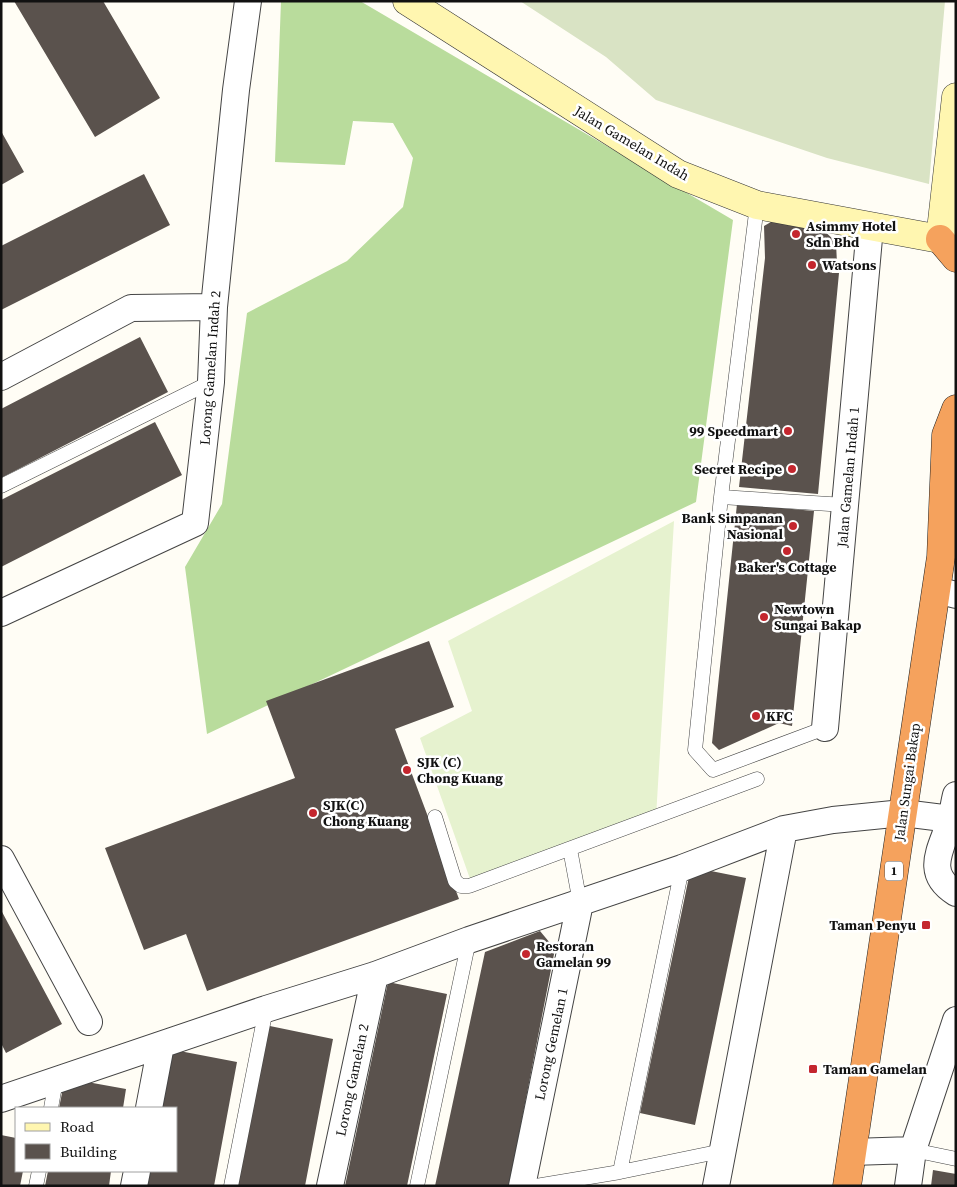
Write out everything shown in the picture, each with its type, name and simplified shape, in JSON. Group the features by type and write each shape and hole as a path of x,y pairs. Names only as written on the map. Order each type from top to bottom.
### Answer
{"highway":[{"name":"Jalan Sungai Bakap","path":"843,1184 852,1152 903,813 946,592 941,557 946,435 956,409"},
{"name":"Jalan Sungai Bakap","path":"941,557 956,519"}],"street":[{"name":"Lorong Gamelan Indah 2","path":"1,613 195,523 211,382 214,307 236,90 248,1"},
{"name":"Jalan Gamelan Indah","path":"408,1 678,174 757,204 952,246"},
{"path":"952,246 956,97"},
{"name":"Jalan Gamelan Indah 1","path":"826,728 870,227"},
{"path":"1,377 131,308 214,307"},
{"path":"1,1099 375,974 682,868 784,829 833,820 953,807 939,848 938,874 942,883 956,893"},
{"path":"716,1186 784,829"},
{"path":"1,858 89,1022"},
{"name":"Lorong Gemelan 1","path":"522,1186 580,903"},
{"name":"Lorong Gamelan 2","path":"330,1186 375,974"},
{"path":"908,1186 914,1150 956,1020"},
{"path":"149,1107 161,1045"},
{"path":"852,1152 914,1150"},
{"path":"134,1186 137,1172"}],"lane":[{"path":"757,204 721,497 695,750 713,770 826,728"},
{"path":"1,486 211,382"},
{"path":"721,497 845,505"},
{"path":"435,817 454,881 461,886 469,886 756,779"},
{"path":"570,848 580,903"},
{"path":"620,1172 682,868"},
{"path":"417,1186 469,940"},
{"path":"231,1186 266,1009"},
{"path":"51,1107 56,1080"},
{"path":"914,1150 956,1159"},
{"path":"536,1186 620,1172 722,1151"},
{"path":"36,1186 39,1172"}],"green space":[{"path":"281,1 360,1 733,220 696,502 207,734 185,567 222,504 247,313 347,261 403,207 413,158 393,123 353,121 345,165 275,162"},
{"path":"520,1 945,1 929,184 827,158 656,100 606,57"},
{"path":"674,521 656,817 474,890 420,738 472,711 448,641"}],"building":[{"path":"14,1 103,1 160,98 95,137"},
{"path":"1,131 24,172 1,185"},
{"path":"144,174 170,225 1,310 1,246"},
{"path":"790,211 818,225 836,242 837,264 830,264 832,273 839,273 818,494 739,487 765,258 764,226"},
{"path":"140,337 168,392 1,478 1,409"},
{"path":"155,422 182,475 1,567 1,500"},
{"name":"Newtown Sungai Bakap","path":"737,504 814,511 792,726 779,723 719,750 712,743"},
{"name":"SJK(C) Chong Kuang","path":"429,641 454,707 395,729 459,899 207,991 186,934 144,950 105,848 295,778 266,701"},
{"path":"691,867 746,878 695,1125 640,1113"},
{"path":"1,910 62,1024 6,1053 1,1043"},
{"path":"540,931 555,949 509,1186 435,1186 485,952"},
{"path":"388,982 447,994 407,1186 345,1186"},
{"path":"265,1025 333,1039 305,1186 233,1186"},
{"path":"169,1049 237,1062 214,1186 144,1186 147,1172 178,1172 178,1107 158,1107"},
{"path":"65,1078 126,1089 123,1107 59,1107"},
{"path":"1,1135 15,1138 15,1172 23,1172 20,1186 1,1186"},
{"path":"933,1170 956,1174 956,1186 931,1186"},
{"path":"48,1172 111,1172 109,1186 45,1186"}],"place":[{"name":"Asimmy Hotel Sdn Bhd","path":"796,234"},
{"name":"Watsons","path":"812,265"},
{"name":"99 Speedmart","path":"788,431"},
{"name":"Secret Recipe","path":"792,469"},
{"name":"Bank Simpanan Nasional","path":"793,526"},
{"name":"Baker's Cottage","path":"787,551"},
{"name":"Newtown Sungai Bakap","path":"764,617"},
{"name":"KFC","path":"756,716"},
{"name":"SJK (C) Chong Kuang","path":"407,770"},
{"name":"SJK(C) Chong Kuang","path":"313,813"},
{"name":"Taman Penyu","path":"926,925"},
{"name":"Restoran Gamelan 99","path":"526,954"},
{"name":"Taman Gamelan","path":"813,1069"}]}
